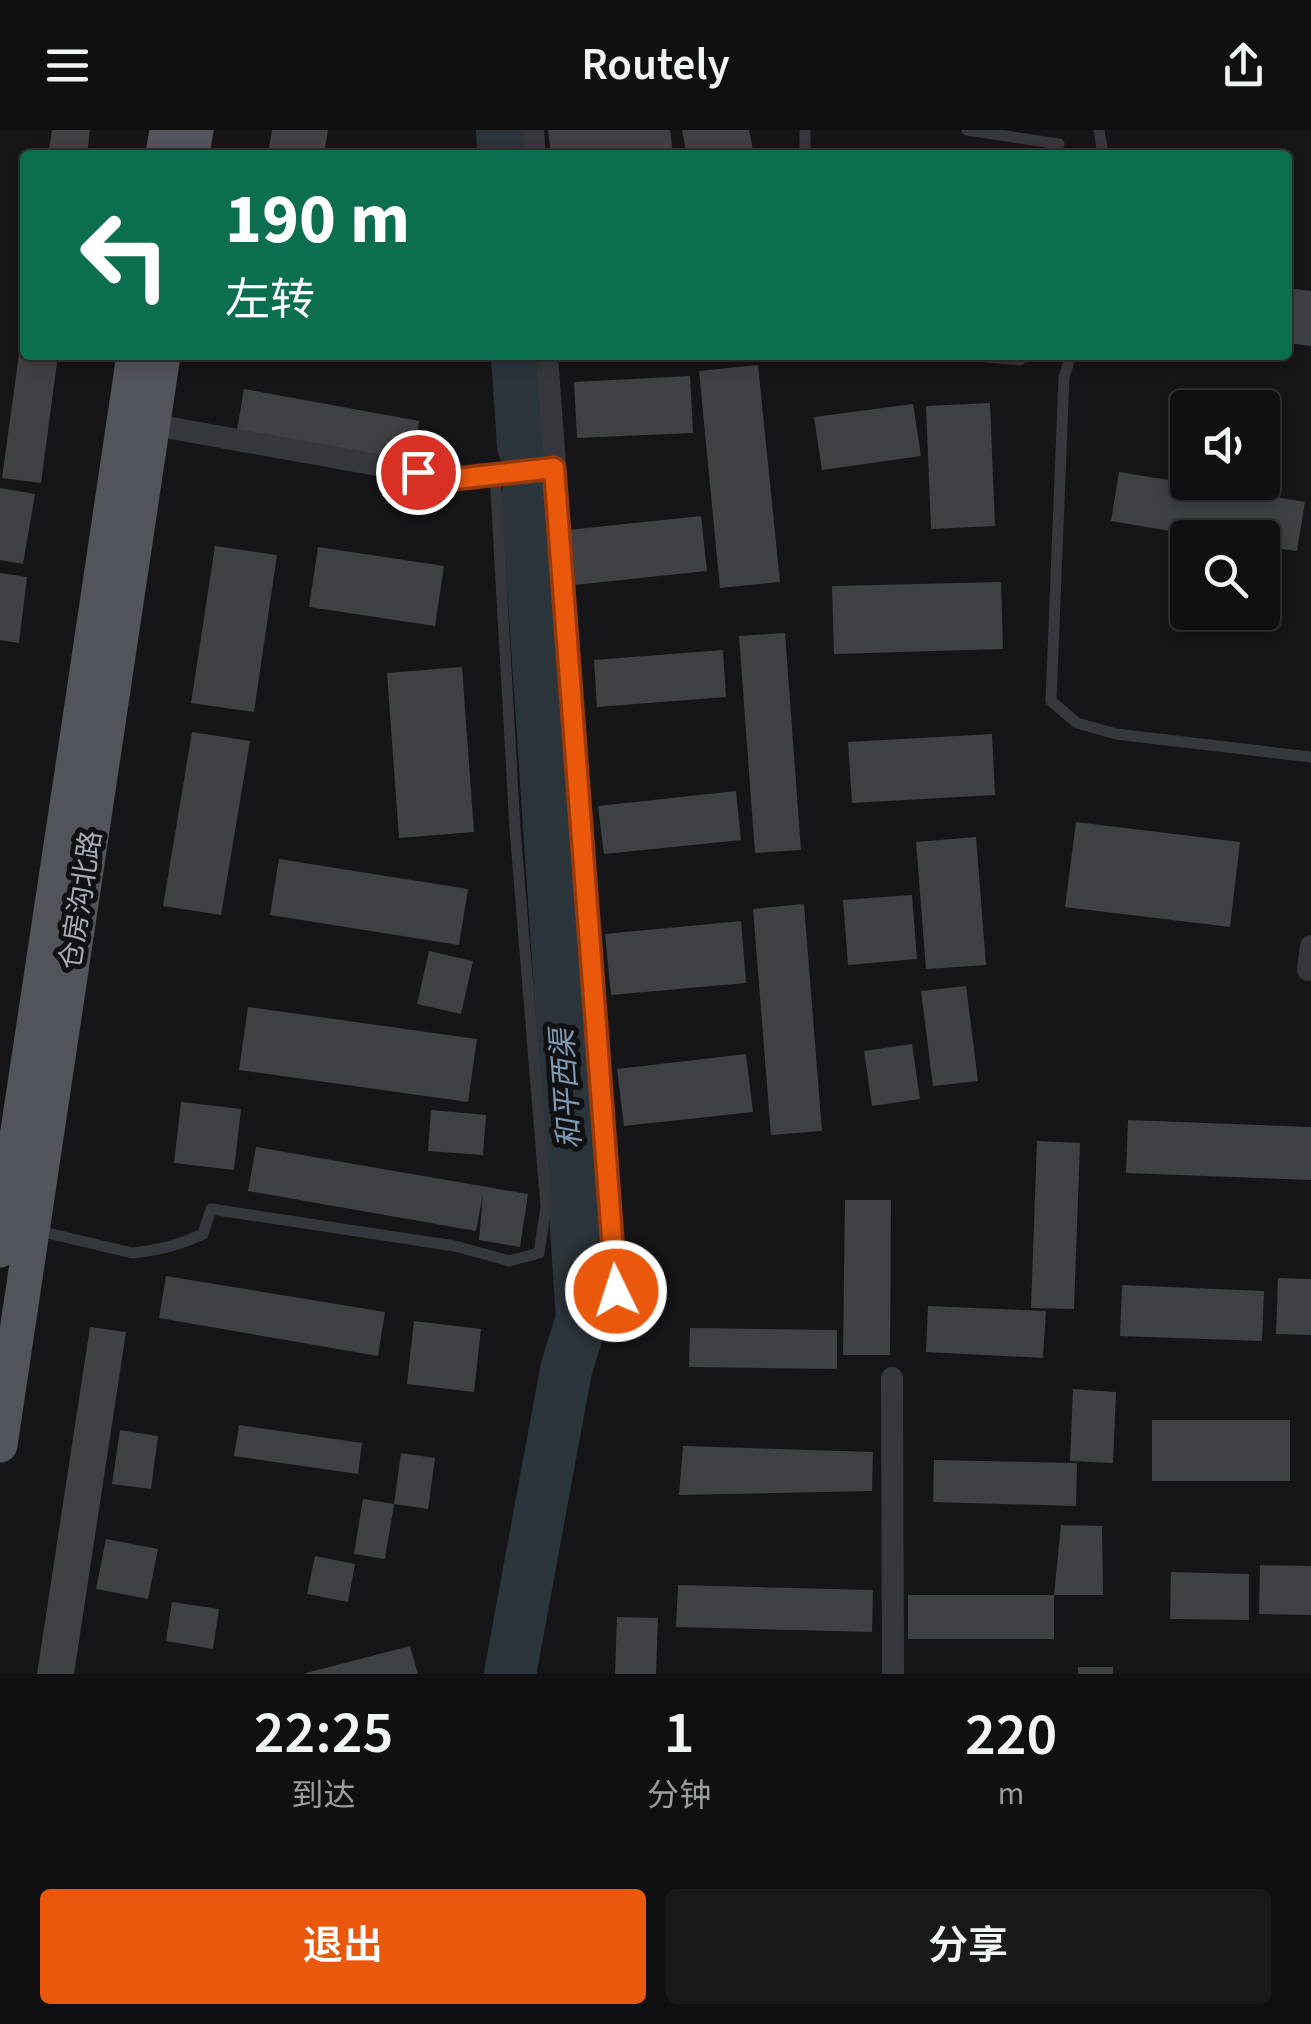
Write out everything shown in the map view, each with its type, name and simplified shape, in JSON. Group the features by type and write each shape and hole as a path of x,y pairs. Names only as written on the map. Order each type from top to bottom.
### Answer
{"main road":[{"name":"仓房沟北路","path":"134,360 139,422"},
{"name":"仓房沟北路","path":"0,1250 19,1154 48,919 90,671 139,422 161,360"},
{"name":"仓房沟北路","path":"0,1445 31,1229 19,1154"}],"street":[{"path":"547,360 616,1291"},
{"path":"139,422 455,479 554,468"},
{"path":"1309,971 1311,946"},
{"path":"892,1378 893,1674"}],"lane":[{"path":"967,130 1060,144"},
{"path":"1069,360 1064,377 1051,701 1077,723 1116,734 1311,756"},
{"path":"31,1229 132,1253 146,1252 182,1244 203,1234 211,1209 455,1246 509,1261 540,1253 546,1208 514,829 495,474"}],"building":[{"path":"52,130 90,130 88,150 49,150"},
{"path":"272,130 328,130 325,150 269,150"},
{"path":"548,130 670,130 672,150 550,150"},
{"path":"682,130 749,130 753,150 686,150"},
{"path":"1292,289 1311,291 1311,346 1292,344"},
{"path":"20,347 20,360 57,360 41,483 2,478"},
{"path":"758,365 780,582 720,588 699,371"},
{"path":"690,376 693,433 577,438 574,382"},
{"path":"244,389 419,421 412,462 237,430"},
{"path":"990,403 995,526 931,529 926,406"},
{"path":"913,404 921,456 822,470 814,417"},
{"path":"1119,472 1170,480 1170,500 1280,498 1305,502 1297,551 1280,549 1280,520 1170,520 1170,531 1111,521"},
{"path":"0,488 35,494 23,564 0,560"},
{"path":"701,516 707,571 574,585 568,530"},
{"path":"215,546 277,555 254,712 191,703"},
{"path":"318,547 444,566 435,626 309,607"},
{"path":"0,573 27,577 19,643 0,640"},
{"path":"1001,582 1003,649 834,654 832,586"},
{"path":"785,633 801,850 755,853 739,636"},
{"path":"723,650 726,697 597,707 594,660"},
{"path":"462,667 474,832 399,838 387,673"},
{"path":"192,732 250,741 221,915 163,906"},
{"path":"992,734 995,795 852,803 848,742"},
{"path":"736,791 741,840 604,854 598,806"},
{"path":"1076,822 1240,842 1230,927 1065,907"},
{"path":"976,837 986,965 926,969 916,842"},
{"path":"279,859 468,889 459,945 270,915"},
{"path":"912,895 917,959 848,965 843,900"},
{"path":"804,904 822,1131 771,1135 753,909"},
{"path":"741,921 746,983 611,995 605,934"},
{"path":"429,951 473,961 461,1014 417,1004"},
{"path":"966,986 978,1081 933,1086 921,991"},
{"path":"248,1007 477,1039 468,1102 239,1070"},
{"path":"912,1044 920,1099 872,1106 864,1051"},
{"path":"746,1054 753,1112 624,1126 617,1069"},
{"path":"181,1102 241,1109 234,1170 174,1163"},
{"path":"431,1110 486,1115 483,1155 428,1151"},
{"path":"1128,1120 1311,1127 1311,1180 1126,1173"},
{"path":"1037,1141 1080,1143 1074,1309 1031,1308"},
{"path":"256,1147 528,1194 520,1247 479,1240 483,1194 476,1231 248,1191"},
{"path":"845,1200 891,1200 890,1355 843,1355"},
{"path":"166,1276 385,1312 378,1356 159,1318"},
{"path":"1278,1278 1311,1279 1311,1335 1276,1334"},
{"path":"1122,1285 1264,1291 1262,1341 1120,1336"},
{"path":"928,1306 1046,1311 1043,1358 926,1352"},
{"path":"414,1321 481,1329 474,1392 407,1384"},
{"path":"90,1327 126,1332 74,1674 37,1674"},
{"path":"690,1328 837,1330 837,1369 689,1367"},
{"path":"1073,1389 1116,1392 1113,1463 1070,1461"},
{"path":"1152,1420 1290,1420 1290,1481 1152,1481"},
{"path":"239,1425 362,1443 358,1474 234,1456"},
{"path":"120,1430 158,1436 151,1489 112,1484"},
{"path":"683,1446 873,1452 872,1491 679,1495"},
{"path":"401,1453 435,1458 428,1509 394,1504"},
{"path":"934,1460 1077,1463 1076,1506 933,1502"},
{"path":"363,1499 394,1504 385,1559 354,1554"},
{"path":"1061,1525 1102,1526 1103,1595 1054,1595"},
{"path":"106,1539 158,1549 148,1599 96,1589"},
{"path":"315,1556 355,1564 348,1602 307,1594"},
{"path":"1260,1565 1311,1566 1311,1615 1259,1614"},
{"path":"1171,1572 1249,1574 1249,1620 1170,1619"},
{"path":"678,1585 873,1590 872,1632 676,1627"},
{"path":"908,1595 1054,1595 1054,1639 908,1639"},
{"path":"172,1602 219,1609 213,1649 166,1641"},
{"path":"617,1617 658,1618 656,1674 615,1674"},
{"path":"410,1646 418,1674 306,1674 306,1673"},
{"path":"1078,1667 1113,1667 1113,1674 1078,1674"}],"waterway":[{"name":"和平西渠","path":"502,130 503,150"},
{"name":"和平西渠","path":"517,360 523,446"},
{"name":"和平西渠","path":"510,1674 566,1370 582,1318 527,497"}],"route":[{"path":"418,472 455,479 554,468 616,1291"}]}
